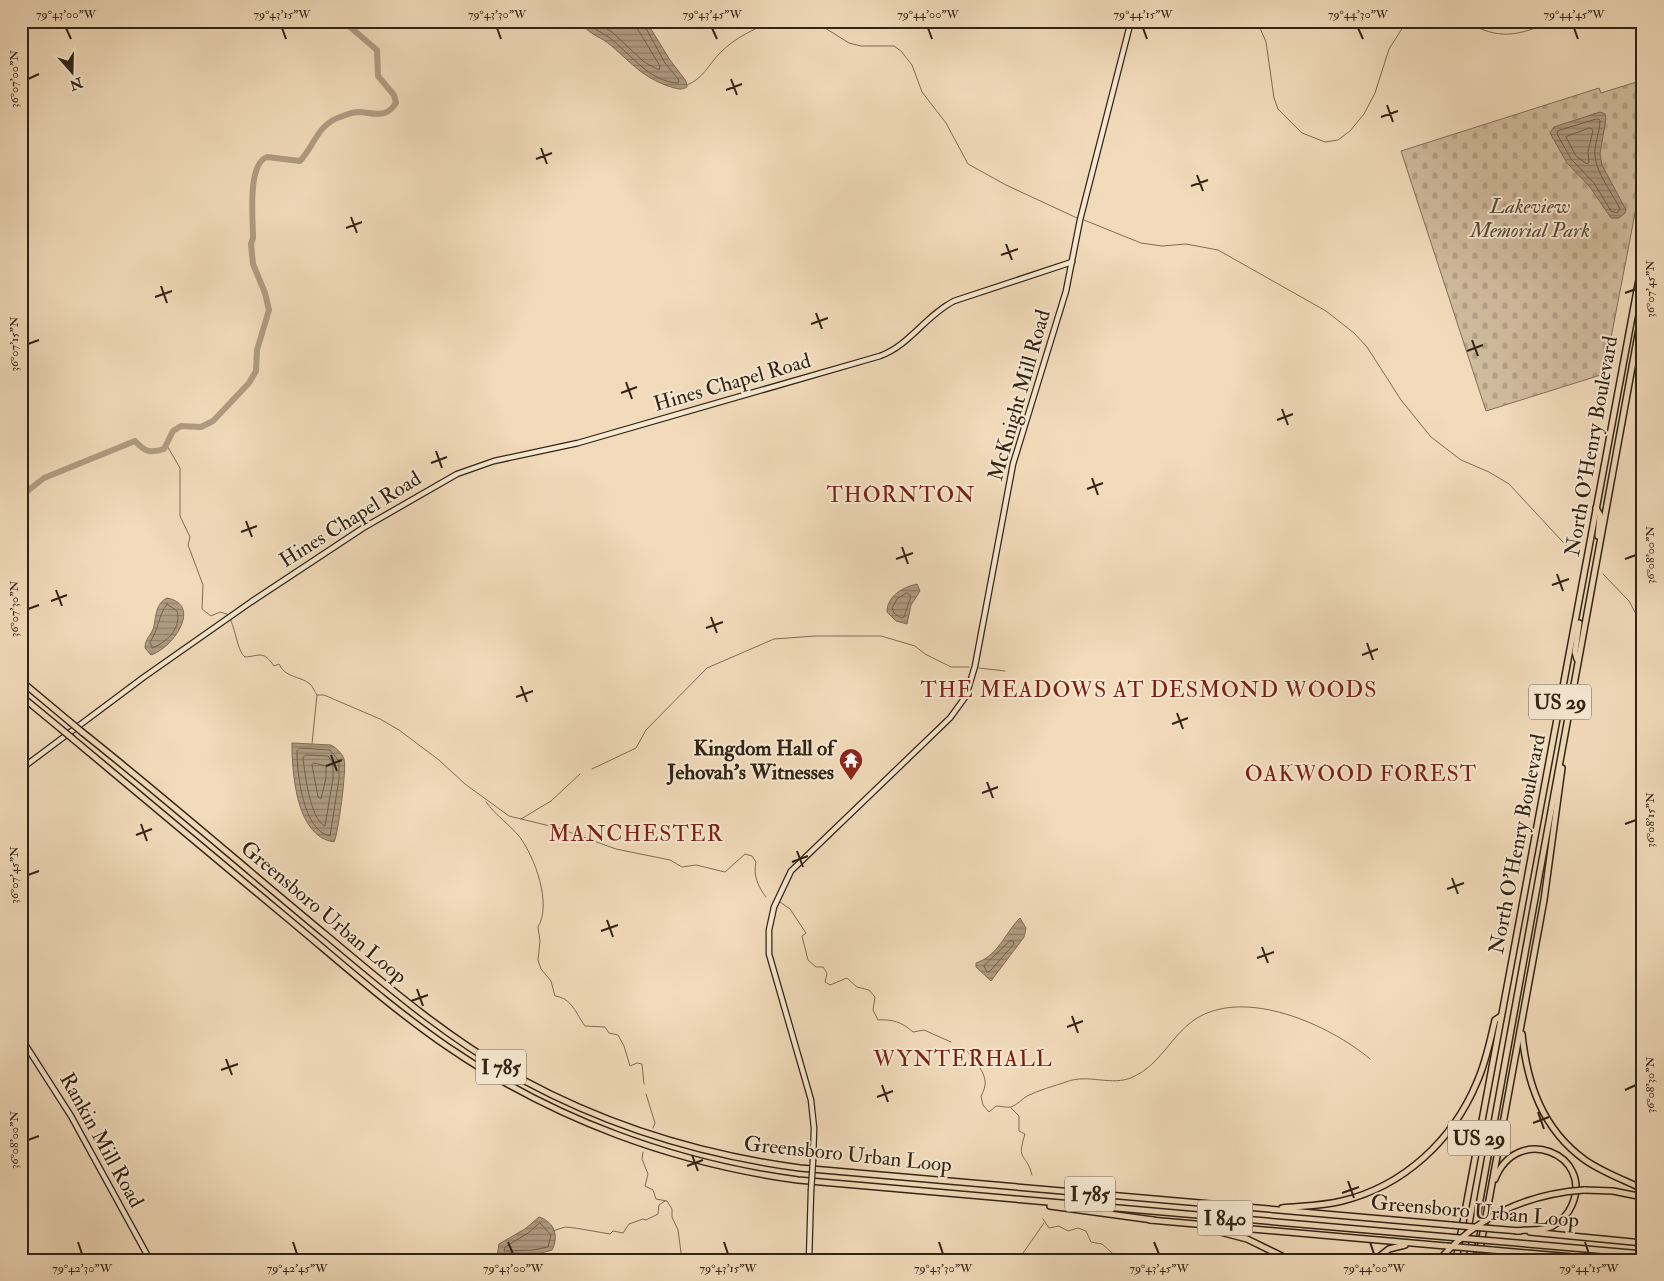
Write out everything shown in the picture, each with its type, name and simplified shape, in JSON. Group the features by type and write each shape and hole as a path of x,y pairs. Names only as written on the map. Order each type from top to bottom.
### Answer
{"highway":[{"name":"North O'Henry Boulevard","path":"1456,1260 1643,258"},
{"name":"North O'Henry Boulevard","path":"1469,1260 1643,307"},
{"path":"1634,355 1643,325"},
{"path":"1596,508 1600,516 1596,562"},
{"path":"1578,659 1574,652 1581,595"},
{"name":"Greensboro Urban Loop","path":"21,681 440,1027 522,1079 602,1117 648,1134 704,1150 800,1168 1643,1243"},
{"name":"Greensboro Urban Loop","path":"21,696 409,1019 477,1066 543,1103 588,1124 644,1145 740,1170 819,1182 1643,1254"},
{"path":"1478,1260 1544,900 1565,732"},
{"path":"1265,1209 1321,1205 1354,1197 1386,1184 1420,1161 1445,1136 1468,1103 1484,1064 1495,1020 1501,1016"},
{"path":"1522,1028 1531,1086 1539,1106 1555,1130 1586,1160 1643,1189"},
{"path":"1491,1191 1501,1167 1509,1158 1523,1150 1539,1149 1550,1151 1560,1157 1570,1169 1575,1182 1576,1193 1571,1209 1564,1218 1546,1228 1517,1231"},
{"path":"1439,1260 1468,1233 1501,1212 1539,1197 1584,1190 1613,1191 1643,1197"},
{"path":"1003,1198 1228,1232 1260,1244 1290,1260"},
{"path":"1150,1220 1608,1260"},
{"path":"1375,1260 1389,1249 1416,1244"},
{"path":"1512,1252 1535,1260"}],"street":[{"name":"McKnight Mill Road","path":"809,1260 814,1118 809,1091 771,964 768,942 774,907 783,884 795,867 950,718 966,696 975,666 1013,464 1066,291 1084,204 1131,21"},
{"name":"Hines Chapel Road","path":"21,768 230,617 363,528 457,474 494,461 586,440 880,356 901,346 939,310 954,301 1072,262"},
{"name":"Rankin Mill Road","path":"21,1038 71,1116 150,1260"}],"green space":[{"name":"Lakeview Memorial Park","path":"1643,80 1643,172 1604,374 1486,411 1401,151 1599,88 1601,93"}],"water":[{"path":"582,21 646,21 670,60 686,81 687,87 682,89 676,88 650,78 608,43 586,29"},
{"path":"1600,112 1605,114 1606,118 1600,154 1602,165 1626,210 1619,218 1611,218 1590,187 1567,163 1550,133 1554,127"},
{"path":"917,584 920,591 911,605 907,624 896,621 887,612 890,601 901,590"},
{"path":"167,598 178,602 183,609 184,617 175,636 168,644 151,655 145,648 146,642 153,629 159,606"},
{"path":"292,743 331,745 339,751 344,759 343,787 338,827 334,842 321,838 311,829 304,816 295,786"},
{"path":"1020,918 1026,928 1024,937 991,981 976,967 976,963 984,960 996,950"},
{"path":"539,1217 549,1222 554,1230 555,1240 552,1250 534,1255 497,1256 499,1244 525,1229"}],"waterway":[{"path":"21,496 44,478 135,441 148,451 164,449 173,431 181,426 201,427 213,421 249,383 256,371 257,350 269,310 265,293 253,264 251,244 253,238 252,193 256,170 267,157 300,161 321,130 332,121 357,112 384,113 396,103 394,95 378,76 377,50 343,21"},
{"path":"566,21 575,28 583,27"},
{"path":"687,85 697,79 720,53 739,38 755,29 778,21"},
{"path":"814,21 849,43 861,46 894,46 901,51 912,65 922,92 946,123 968,164 1006,185 1077,218"},
{"path":"1257,21 1266,42 1274,98 1278,109 1302,133 1325,142 1338,140 1350,131 1364,114 1375,93 1389,49 1407,21"},
{"path":"1464,21 1488,32 1499,34 1519,33 1554,21"},
{"path":"1084,220 1141,243 1162,246 1186,244 1218,250 1326,311 1354,333 1367,347 1401,400 1431,437 1461,460 1489,472 1509,484 1574,554"},
{"path":"166,444 180,468 180,516 190,537 188,545 203,585 202,609 211,616 220,612 227,614 242,654 245,657 264,656 274,666 279,664 285,672 311,685 317,695 312,744"},
{"path":"1603,574 1629,601 1643,627"},
{"path":"592,769 636,748 646,730 707,668 774,639 815,636 881,636 915,646 925,654 951,667 969,667"},
{"path":"979,668 1005,671"},
{"path":"317,695 324,695 380,719 399,730 439,760 465,784 509,816 558,828 616,849 670,860 682,867 696,865 725,872 745,854 752,856 756,862 755,872 757,881 766,897"},
{"path":"521,819 551,801 580,774"},
{"path":"486,802 519,836 536,868 540,881 543,906 542,917 538,927 540,941 538,960 541,969 551,981 555,996 561,997 570,1003 585,1026 605,1027 609,1033 618,1035 624,1046 630,1066 637,1063 642,1064 644,1084"},
{"path":"780,902 790,909 806,933 802,936 808,960 816,967 823,967 827,973 825,982 830,985 847,978 857,987 869,990 875,997 873,1010 878,1020 897,1022 913,1032 924,1030 951,1042"},
{"path":"965,1048 982,1071 985,1082 981,1096 983,1105 989,1112 996,1106 1011,1107 1027,1096 1075,1080 1116,1081 1133,1077 1151,1065 1194,1020 1214,1011 1237,1007 1261,1008 1286,1014 1310,1023 1333,1034 1370,1059"},
{"path":"646,1094 655,1123 653,1128"},
{"path":"1011,1108 1019,1116 1019,1131 1025,1134 1021,1149 1032,1175"},
{"path":"643,1152 642,1159 648,1174 645,1186 653,1190 656,1199 667,1201 672,1209 672,1217 678,1230 682,1260"},
{"path":"553,1231 565,1227 610,1234 613,1231 623,1233 629,1224 643,1219 646,1220 658,1214 659,1205 665,1201"},
{"path":"1043,1219 1049,1228 1059,1226 1068,1231 1078,1228 1086,1231 1091,1242 1102,1244 1120,1260"},
{"path":"1018,1260 1018,1257 1021,1256 1044,1223"}],"place":[{"name":"Kingdom Hall of Jehovah’s Witnesses","path":"851,781"}],"district":[{"name":"THORNTON","path":"901,494"},
{"name":"THE MEADOWS AT DESMOND WOODS","path":"1149,689"},
{"name":"OAKWOOD FOREST","path":"1361,773"},
{"name":"MANCHESTER","path":"636,833"},
{"name":"WYNTERHALL","path":"963,1058"}]}
